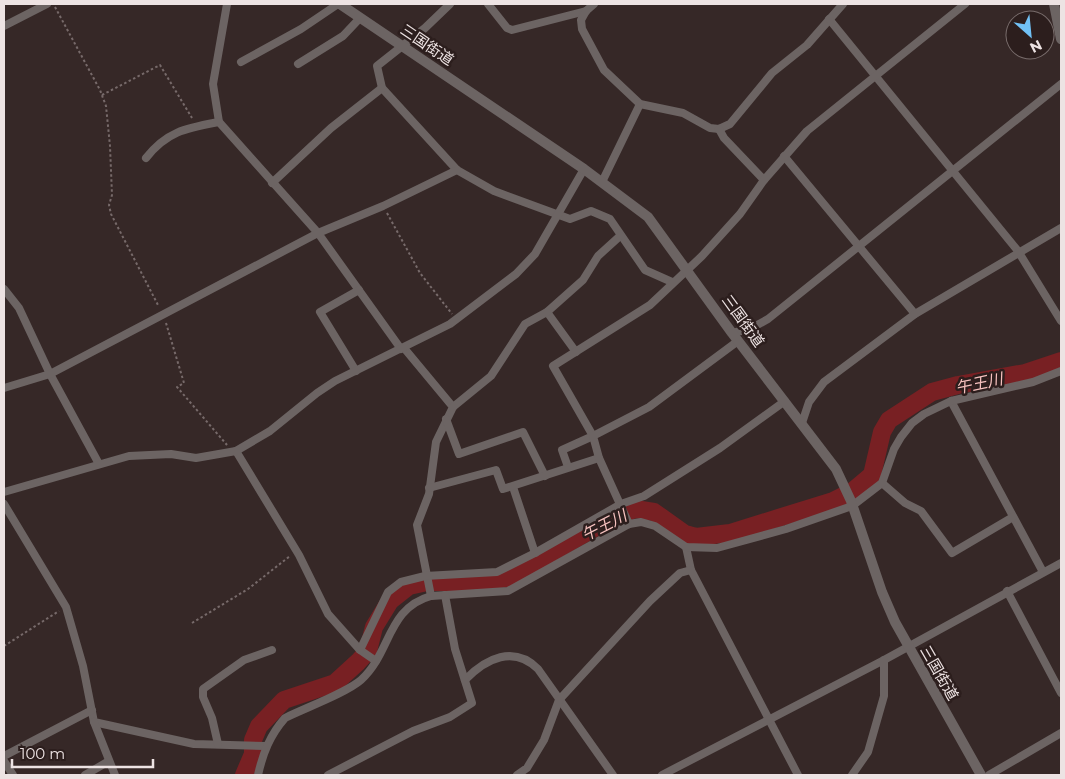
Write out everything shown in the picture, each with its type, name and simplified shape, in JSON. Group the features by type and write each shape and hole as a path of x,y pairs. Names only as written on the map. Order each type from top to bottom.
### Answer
{"street":[{"path":"4,26 47,4"},
{"path":"227,4 212,84 219,122 318,233 402,348 453,407"},
{"path":"241,62 300,29 339,4"},
{"name":"三国街道","path":"339,4 584,169 648,217 687,268 735,337 836,468 852,504 882,592 907,646 981,775"},
{"path":"450,4 376,66 382,88 457,170 494,191 570,218 591,211 610,219 620,236 646,270 672,282"},
{"path":"488,4 507,28 512,30 586,11"},
{"path":"594,4 580,20 582,29 604,70 640,104 683,113 710,128 720,129 730,124 772,73 808,45 843,4"},
{"path":"629,522 599,458 593,436 553,366 650,305 672,282 702,256 740,214 764,180 807,131 965,4"},
{"path":"1054,4 1061,39"},
{"path":"298,64 343,36 360,18"},
{"path":"829,19 1018,251 1061,321"},
{"path":"568,467 562,450 649,407 735,337 768,319 860,247 1061,84"},
{"path":"272,183 330,128 382,88"},
{"path":"602,182 640,104"},
{"path":"146,158 158,143 182,129 219,122"},
{"path":"720,129 724,138 764,180"},
{"path":"784,156 915,314"},
{"path":"4,492 129,456 171,454 196,458 235,452 270,431 317,393 456,320 516,274 535,254 584,169"},
{"path":"4,388 50,374 318,233 383,206 457,170"},
{"path":"802,422 809,402 824,382 915,314 1018,251 1061,228"},
{"path":"430,594 416,525 429,488 433,452 446,419 453,407 491,376 525,324 547,312 583,280 598,256 620,236"},
{"path":"4,289 19,308 50,374 99,464"},
{"path":"356,371 320,312 359,290"},
{"path":"547,312 576,352"},
{"path":"258,775 263,746 285,718 351,687 361,680 375,661 406,608 419,599 430,594 445,595 508,591 629,522 641,522 655,526 686,547 717,548 786,529 852,504 882,483 894,449 912,423 937,406 1032,382 1061,372"},
{"path":"360,650 388,592 401,582 425,576 497,572 535,553 621,504 644,496 720,448 784,401"},
{"path":"951,402 1042,572"},
{"path":"446,419 459,454 523,432 545,476"},
{"path":"235,452 296,551 328,614 360,650 375,661"},
{"path":"429,488 496,470 503,489 599,458"},
{"path":"882,483 905,502 921,511 952,553 1013,517"},
{"path":"513,487 535,553"},
{"path":"4,504 66,607 83,666 94,722 115,775"},
{"path":"686,547 691,570 798,775"},
{"path":"662,775 884,660 1061,563"},
{"path":"517,775 526,768 544,740 559,700 650,601 680,573 691,570"},
{"path":"1007,591 1061,693"},
{"path":"328,775 412,731 467,707 472,703 455,649 445,595"},
{"path":"218,744 212,718 202,698 203,689 244,660 272,650"},
{"path":"466,680 477,668 506,655 520,656 530,660 613,775"},
{"path":"852,775 868,752 884,696 884,660"},
{"path":"4,756 92,710"},
{"path":"94,722 194,744 263,746"},
{"path":"989,775 1061,733"},
{"path":"4,761 13,775"},
{"path":"85,775 109,761"}],"path":[{"path":"53,4 102,95 106,106 110,146 112,195 109,205 111,214 163,314 184,383 177,387 235,452"},
{"path":"102,95 160,65 198,126"},
{"path":"383,206 420,273 456,320"},
{"path":"192,623 248,589 296,551"},
{"path":"4,646 66,607"}],"waterway":[{"name":"午王川","path":"244,775 253,754 253,740 259,726 284,700 335,683 358,662 368,651 374,627 390,601 409,586 427,582 477,582 508,578 610,519 635,509 654,512 685,534 696,537 730,533 833,501 853,491 872,475 882,432 889,420 932,392 958,385 1025,373 1061,361"}]}
